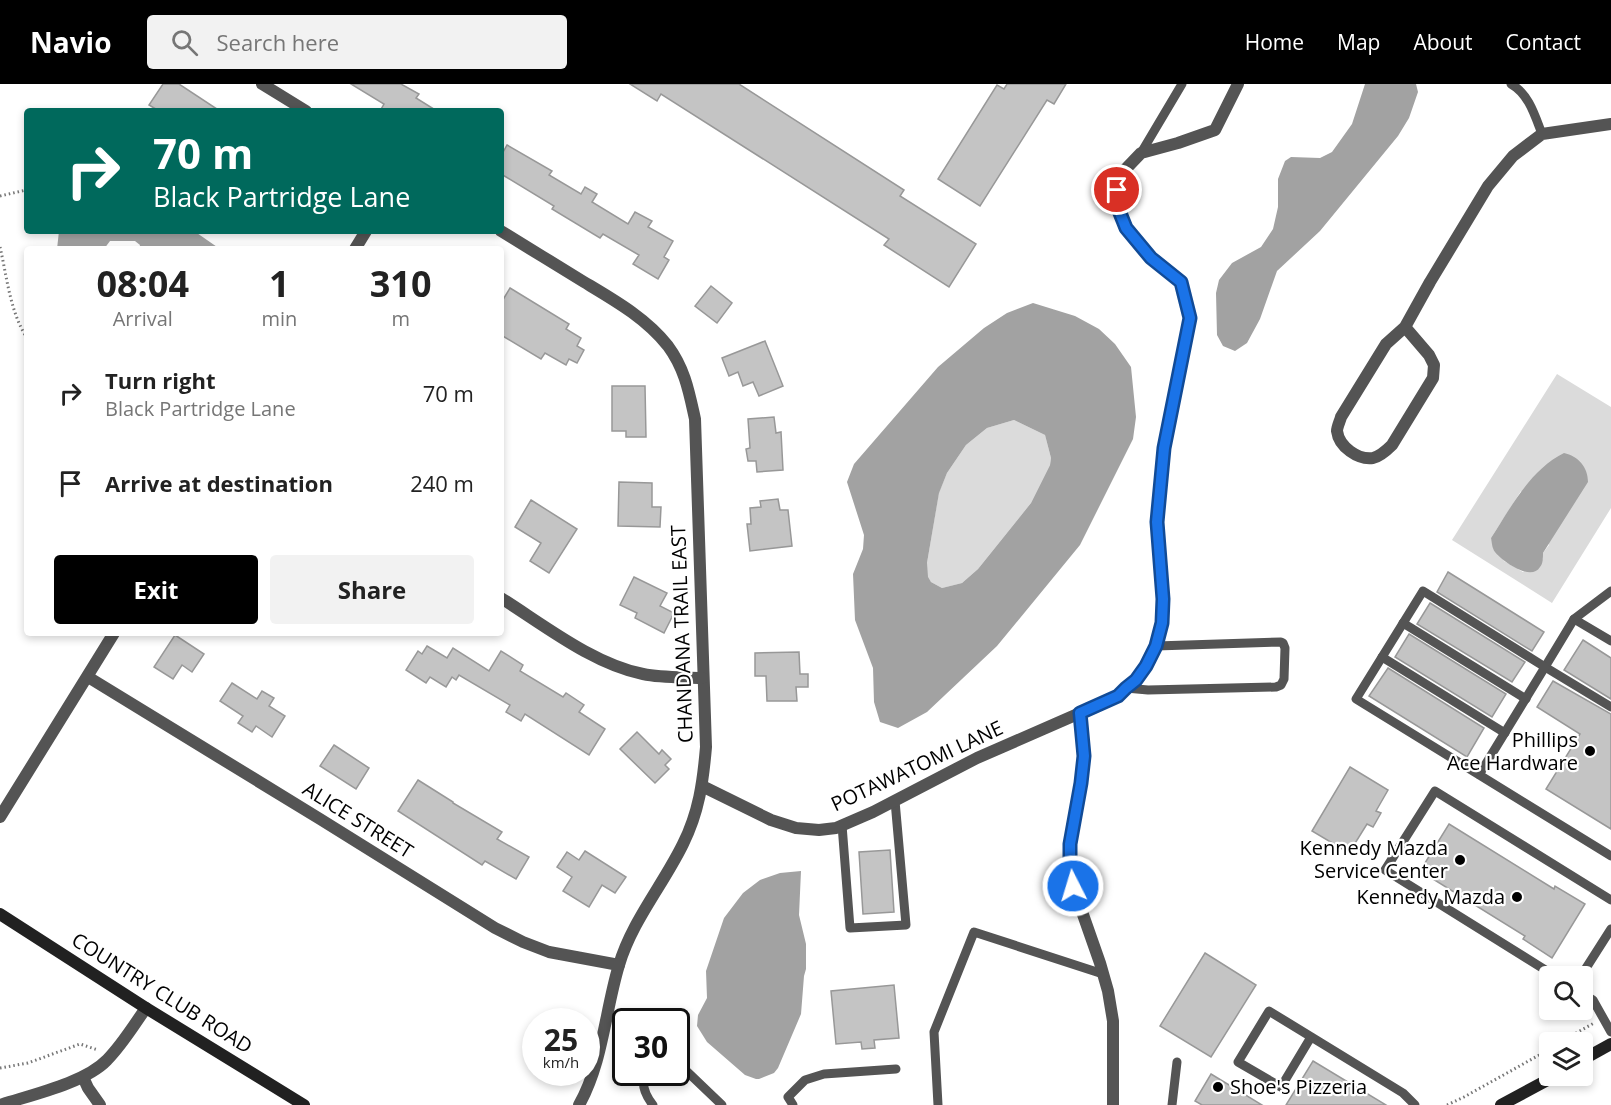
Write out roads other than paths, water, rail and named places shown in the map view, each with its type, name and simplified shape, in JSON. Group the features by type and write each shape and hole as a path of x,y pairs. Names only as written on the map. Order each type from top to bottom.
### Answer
{"street":[{"path":"262,84 301,108"},
{"path":"1141,153 1215,130 1238,84"},
{"path":"1405,327 1429,355 1434,364 1434,378 1392,445 1383,454 1372,458 1363,457 1351,452 1343,444 1337,431 1341,417 1386,344 1405,327 1488,186 1513,156 1542,134 1611,124"},
{"name":"POTAWATOMI LANE","path":"702,786 771,820 795,828 819,830 842,825 977,758 1118,696 1136,680 1146,666 1156,646 1162,623 1163,599 1157,522 1164,448 1190,318 1181,282 1151,258 1126,228 1116,203 1119,177 1141,153"},
{"name":"CHANDANA TRAIL EAST","path":"504,233 627,308 653,331 667,346 679,365 687,383 695,419 706,747 702,786 694,819 682,846 644,910 619,964 595,1066 579,1105"},
{"path":"504,600 594,657 620,668 644,675 702,678"},
{"path":"0,818 112,636"},
{"name":"ALICE STREET","path":"88,677 495,928 549,952 619,964"},
{"path":"1080,713 1084,756 1070,844 1070,866 1073,886 1108,991 1113,1021 1113,1105"},
{"name":"COUNTRY CLUB ROAD","path":"0,914 146,1008 304,1105"},
{"path":"0,1105 71,1082 96,1070 111,1055 146,1008"},
{"path":"1593,1054 1611,1044"},
{"path":"83,1077 100,1105"},
{"path":"1500,1105 1539,1084"}],"lane":[{"path":"1141,153 1182,84"},
{"path":"1511,84 1518,88 1532,107 1542,134"},
{"path":"1611,707 1423,591 1356,699 1611,856"},
{"path":"1479,775 1574,619 1611,591"},
{"path":"1574,619 1611,641"},
{"path":"1403,623 1526,699"},
{"path":"1126,688 1148,690 1276,687 1281,685 1284,679 1284,648 1281,642 1156,646"},
{"path":"1382,657 1505,733"},
{"path":"1540,966 1385,870 1435,791 1611,900"},
{"path":"842,825 850,928 906,925 894,801"},
{"path":"1587,966 1611,929"},
{"path":"938,1105 934,1032 974,932 1103,974"},
{"path":"1593,1000 1611,1032"},
{"path":"1311,1037 1281,1087 1238,1062 1269,1011 1403,1093 1415,1105"},
{"path":"1172,1105 1177,1062"},
{"path":"793,1105 788,1097 805,1080 825,1074 896,1069"},
{"path":"690,1074 722,1105"},
{"path":"643,1086 645,1096 653,1105"}],"place":[{"name":"Phillips Ace Hardware","path":"1590,751"},
{"name":"Kennedy Mazda Service Center","path":"1460,860"},
{"name":"Kennedy Mazda","path":"1517,897"},
{"name":"Shoe's Pizzeria","path":"1218,1087"}]}
